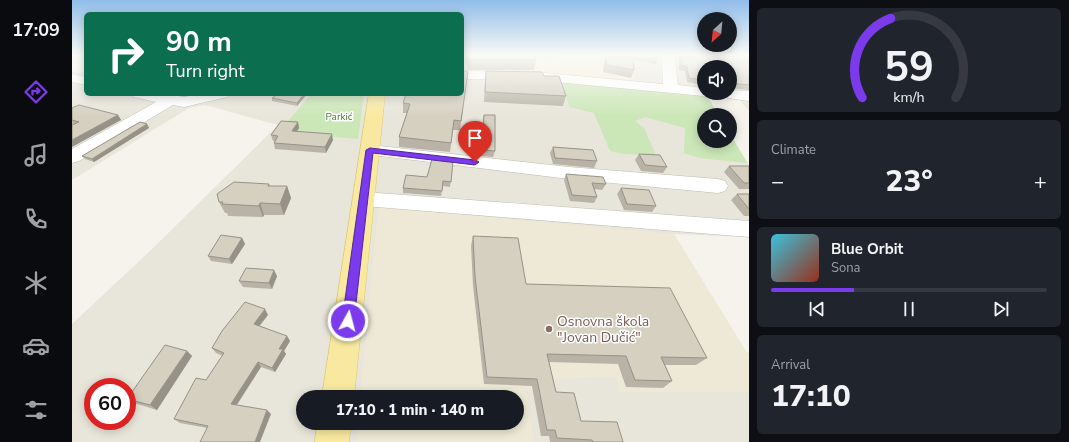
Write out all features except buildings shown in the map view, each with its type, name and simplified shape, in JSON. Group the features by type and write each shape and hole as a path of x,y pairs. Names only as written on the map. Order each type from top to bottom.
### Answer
{"main road":[{"path":"339,390 377,96"},
{"path":"332,442 333,430"}],"street":[{"path":"508,76 535,76 697,91"},
{"path":"670,76 671,88"},
{"path":"72,78 84,81"},
{"path":"737,95 749,96"},
{"path":"149,96 184,102 214,96"},
{"path":"72,157 170,100"},
{"path":"370,150 569,173 718,186"},
{"path":"364,199 749,229"}],"shaded area":[{"path":"72,76 84,76 84,96 464,96 464,76 697,76 697,100 710,100 714,108 697,108 697,148 737,148 737,145 749,165 749,237 674,234 746,352 749,353 749,442 72,442 72,324 150,251 278,125 205,105 189,108 72,180"},
{"path":"524,76 634,76 634,82"},
{"path":"737,76 749,76 749,111 739,99 737,99"},
{"name":"Osnovna škola \"Jovan Dučić\"","path":"378,207 674,234 749,356 749,392 619,392 616,377 555,379 556,389 526,391 534,442 356,442 357,430 524,430 524,390 361,390"}],"green space":[{"path":"562,81 697,95 697,100 709,100 714,108 697,108 697,148 737,148 737,146 747,163 700,158 684,153 685,128 645,117 635,121 644,128 656,155 623,154 610,151 594,113 569,107"},
{"name":"Parkić","path":"309,96 364,96 358,139 279,132"}],"place":[{"name":"Osnovna škola \"Jovan Dučić\"","path":"549,329"}],"route":[{"path":"348,321 370,150 475,162"}]}
